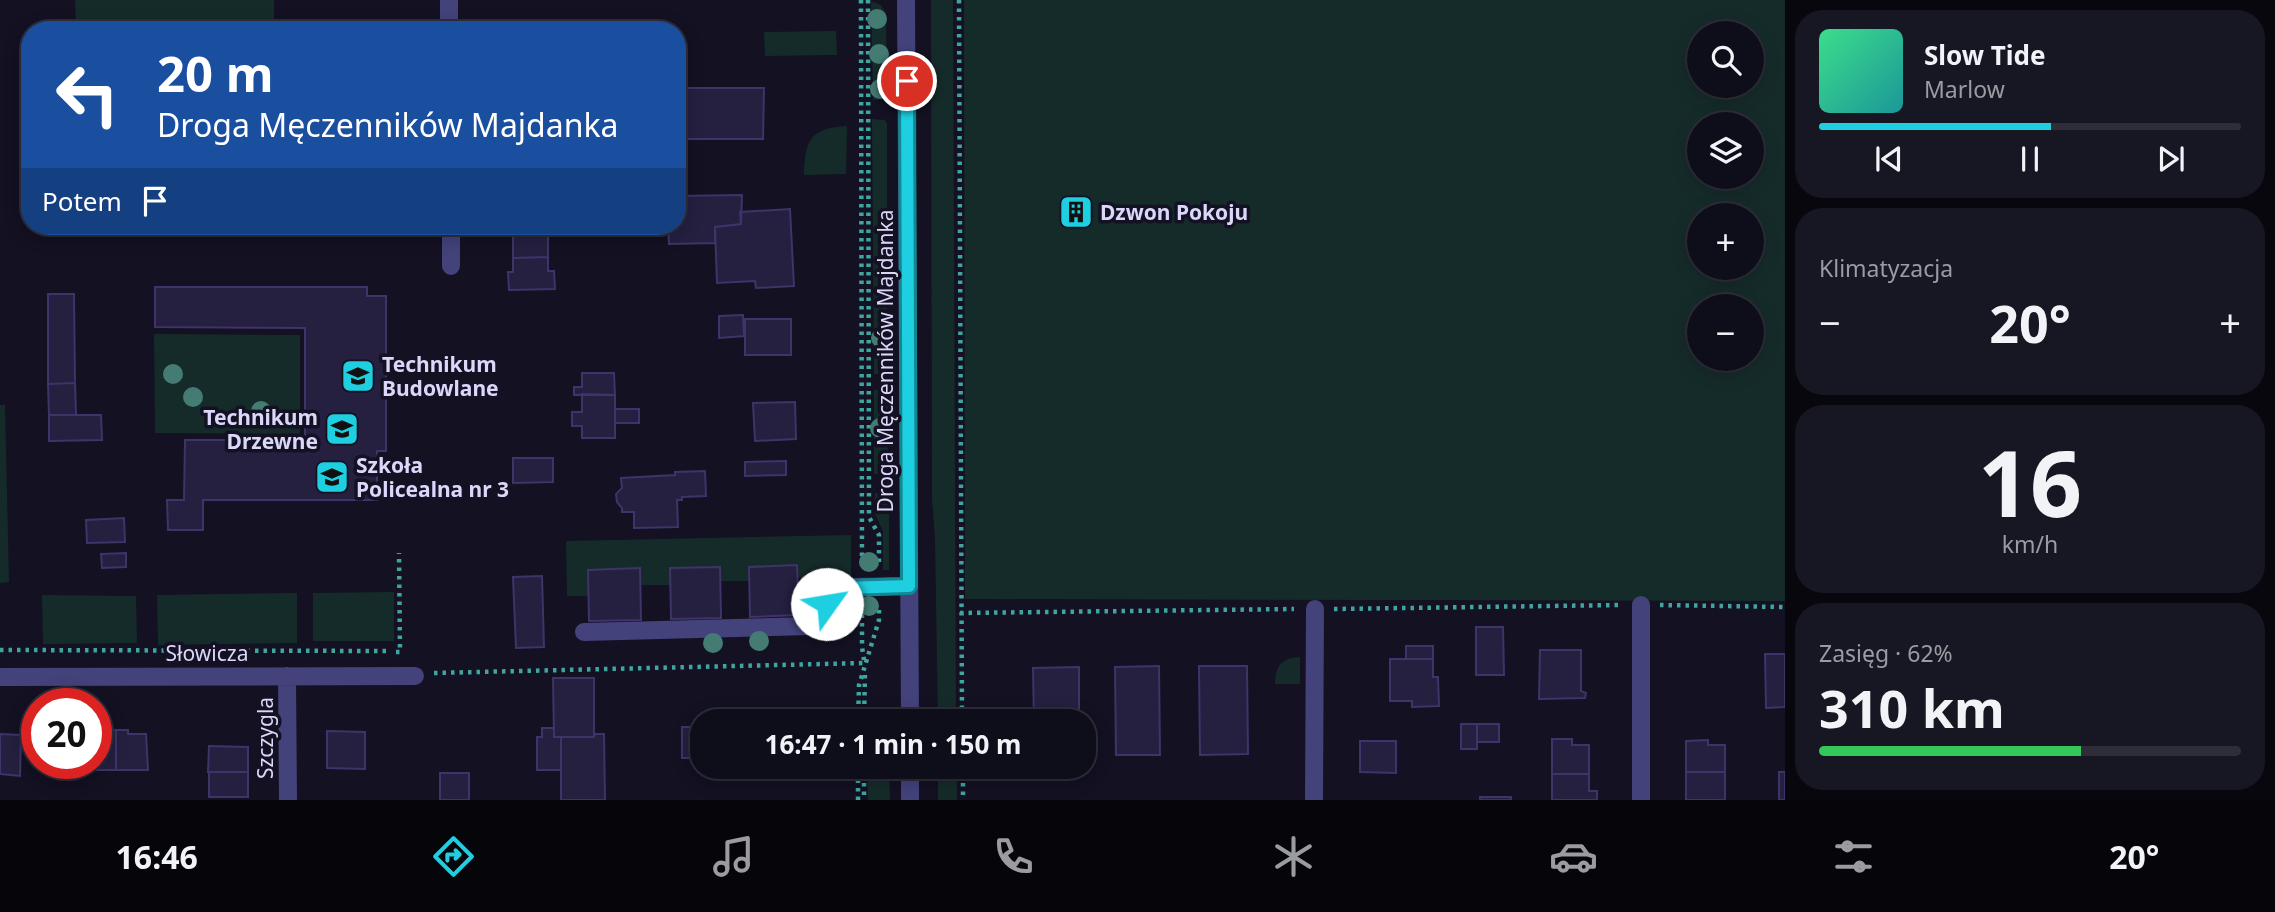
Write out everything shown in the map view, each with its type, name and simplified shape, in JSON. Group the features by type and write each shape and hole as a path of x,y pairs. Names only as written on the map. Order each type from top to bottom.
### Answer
{"street":[{"path":"449,0 449,21"},
{"name":"Droga Męczenników Majdanka","path":"906,0 909,709"},
{"path":"450,235 450,265"},
{"path":"584,632 810,626 817,624 822,617 835,590 909,586"},
{"path":"1641,605 1641,800"},
{"path":"1314,800 1315,609"},
{"name":"Szczygla","path":"288,676 288,800"},
{"name":"Słowicza","path":"0,677 415,676"},
{"path":"910,779 910,800"}],"path":[{"path":"860,0 870,587 879,620 865,663 862,709"},
{"path":"865,663 862,647 879,534 869,517 868,0"},
{"path":"958,0 962,709"},
{"path":"0,650 400,652 399,553"},
{"path":"960,613 1641,605 1785,607"},
{"path":"611,659 612,667"},
{"path":"858,779 858,800"},
{"path":"864,779 864,800"},
{"path":"963,779 963,800"}],"green space":[{"path":"75,0 274,0 274,21 76,21"},
{"path":"931,0 953,0 956,709 938,709 932,499"},
{"path":"964,0 1785,0 1785,601 965,599"},
{"path":"871,1 881,5 886,13 887,89 881,99 873,100"},
{"path":"836,31 837,55 765,56 764,32"},
{"path":"872,119 885,120 887,124 887,374 874,374"},
{"path":"847,126 846,174 804,175 806,153 812,138 825,130"},
{"path":"154,334 300,335 300,434 155,433"},
{"path":"874,390 888,391 888,474 874,474"},
{"path":"0,405 5,405 9,582 0,583"},
{"path":"875,493 889,496 889,570 883,570 883,531 874,512"},
{"path":"851,535 851,576 797,578 797,565 749,567 749,581 720,581 719,567 671,568 671,585 640,585 640,569 588,570 589,596 567,596 566,541"},
{"path":"394,592 394,641 313,641 313,593"},
{"path":"297,593 297,643 158,645 157,595"},
{"path":"42,595 136,596 137,643 43,644"},
{"path":"1300,657 1300,684 1275,684 1276,672 1281,664 1288,659"},
{"path":"867,779 889,779 890,800 868,800"},
{"path":"938,779 957,779 957,800 938,800"}],"building":[{"path":"686,88 764,88 763,139 686,139"},
{"path":"742,195 741,224 715,227 715,243 669,244 668,235 686,235 686,196"},
{"name":"Dzwon Pokoju","path":"1068,206 1082,206 1083,217 1068,218"},
{"path":"790,209 794,286 756,288 755,281 717,283 715,227 741,224 740,212"},
{"path":"513,235 548,235 548,257 513,258"},
{"path":"548,257 548,271 554,271 555,289 509,290 508,272 513,272 513,258"},
{"path":"155,287 367,287 367,296 386,296 386,451 377,451 377,500 203,500 203,530 168,530 167,500 184,500 185,440 305,440 305,328 155,327"},
{"path":"48,294 74,294 75,383 48,384"},
{"path":"743,315 744,336 719,338 719,316"},
{"path":"745,319 791,319 791,355 745,355"},
{"path":"582,373 614,373 615,395 574,395 574,387 582,387"},
{"path":"75,383 76,415 49,415 48,384"},
{"path":"582,394 615,395 615,438 582,438 582,426 572,426 572,412 582,412"},
{"path":"795,402 796,439 755,441 753,403"},
{"path":"615,409 639,409 639,423 615,423"},
{"path":"49,415 101,415 102,440 49,441"},
{"path":"513,458 553,458 553,482 513,483"},
{"path":"786,461 786,475 745,476 745,462"},
{"path":"705,471 706,496 682,497 682,500 677,500 678,527 634,528 634,512 622,512 617,502 616,494 622,488 621,478"},
{"path":"124,518 125,542 87,543 86,520"},
{"path":"126,553 126,567 102,568 101,554"},
{"path":"797,565 799,615 750,617 749,567"},
{"path":"720,567 721,618 671,619 670,568"},
{"path":"640,568 641,620 589,621 588,570"},
{"path":"542,576 544,647 516,648 513,577"},
{"path":"1476,627 1503,627 1504,675 1476,675"},
{"path":"1406,646 1433,646 1433,659 1406,659"},
{"path":"1540,650 1581,650 1581,691 1586,693 1585,698 1539,699"},
{"path":"1765,654 1785,654 1785,707 1766,708"},
{"path":"1390,659 1433,659 1433,677 1438,677 1439,706 1412,707 1412,701 1390,701"},
{"path":"1159,666 1160,755 1116,755 1115,667"},
{"path":"1199,666 1247,666 1248,754 1200,755"},
{"path":"1079,667 1079,709 1034,709 1033,668"},
{"path":"553,678 594,678 594,737 554,737"},
{"path":"1461,724 1477,724 1477,749 1461,749"},
{"path":"1477,724 1499,724 1499,742 1477,742"},
{"path":"682,727 690,727 690,758 682,758"},
{"path":"542,728 554,728 554,737 561,737 561,770 537,770 537,737 542,737"},
{"path":"112,730 116,730 116,770 112,770"},
{"path":"116,730 128,730 128,734 146,734 148,770 116,770"},
{"path":"327,731 365,732 365,769 327,768"},
{"path":"0,734 21,735 20,776 0,774"},
{"path":"595,734 604,734 605,800 561,800 561,737 594,737"},
{"path":"1552,739 1572,739 1572,745 1589,745 1589,774 1552,774"},
{"path":"1708,740 1708,745 1725,745 1725,772 1686,772 1686,741"},
{"path":"1360,741 1396,741 1396,773 1360,772"},
{"path":"209,746 248,747 248,772 208,772"},
{"path":"209,772 248,772 248,797 209,797"},
{"path":"1686,772 1725,772 1725,800 1686,800"},
{"path":"1779,772 1785,772 1785,800 1779,800"},
{"path":"440,773 469,773 469,800 440,800"},
{"path":"1552,774 1589,774 1589,791 1597,791 1597,800 1552,800"},
{"path":"1480,797 1511,797 1511,800 1480,800"}],"place":[{"name":"Dzwon Pokoju","path":"1076,212"},
{"name":"Technikum Budowlane","path":"358,376"},
{"name":"Technikum Drzewne","path":"342,429"},
{"name":"Szkoła Policealna nr 3","path":"332,477"}],"route":[{"path":"827,604 835,590 843,588 909,586 907,81"}]}
